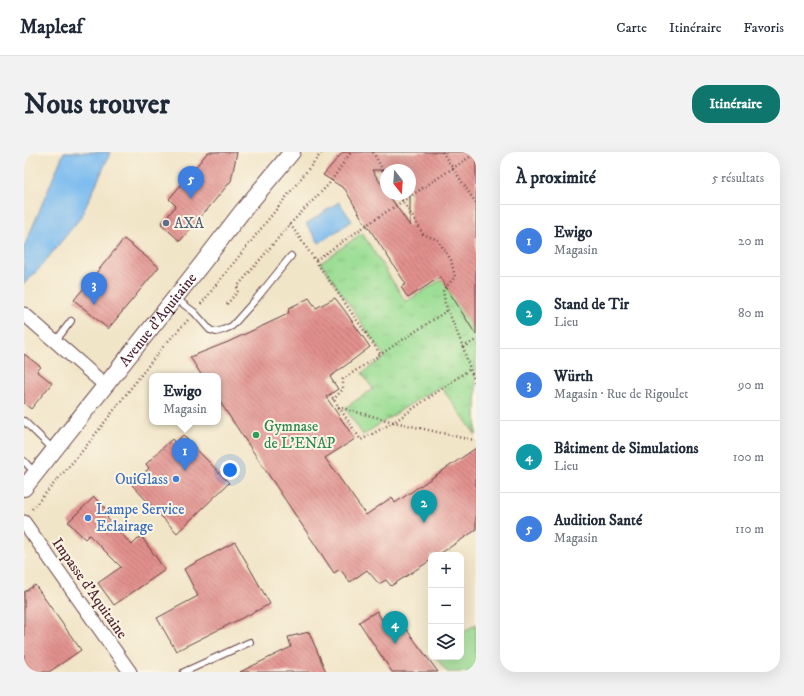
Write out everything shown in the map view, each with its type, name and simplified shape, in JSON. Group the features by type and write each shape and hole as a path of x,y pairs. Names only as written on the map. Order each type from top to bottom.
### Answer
{"street":[{"name":"Avenue d'Aquitaine","path":"24,488 291,152"},
{"path":"24,314 105,385"},
{"name":"Impasse d'Aquitaine","path":"24,522 130,672"}],"lane":[{"path":"175,298 194,312 210,330 216,332 222,330 232,326 291,256"},
{"path":"55,342 71,321"},
{"path":"24,421 54,450"},
{"path":"24,461 35,473"},
{"path":"184,672 250,642"}],"path":[{"path":"32,509 84,449 161,349 194,312 322,152"},
{"path":"227,304 238,291 237,287 290,224 329,184 351,152"},
{"path":"374,152 380,164"},
{"path":"442,152 476,203"},
{"path":"316,260 476,153"},
{"path":"403,201 423,234 438,240 451,260 455,276 443,290 445,303 464,347 476,385"},
{"path":"290,224 380,355"},
{"path":"333,400 343,390 343,379 448,310"},
{"path":"464,347 476,340"},
{"path":"330,394 361,440 394,422 470,369"},
{"path":"338,407 394,422 476,440"}],"green space":[{"path":"362,233 406,302 476,257 476,435 441,387 423,396 363,435 345,408 373,389 362,373 385,357 321,263"},
{"path":"476,624 476,672 447,672 438,660 464,660 464,632"}],"water":[{"path":"64,152 110,152 81,217 39,269 24,284 24,247"},
{"path":"339,202 352,221 319,243 306,224"}],"building":[{"path":"208,152 237,152 231,181 180,241 161,224 176,206 169,199"},
{"path":"343,152 476,152 476,335 440,277 408,298 401,287 406,284 364,222 345,189 323,175"},
{"path":"124,239 159,267 108,329 74,300"},
{"name":"Gymnase de L'ENAP","path":"309,298 316,308 335,298 370,347 330,377 338,389 326,397 355,439 325,458 366,515 392,497 395,503 476,448 476,530 443,552 428,552 428,562 391,586 386,580 379,584 367,570 350,582 340,569 334,573 221,404 221,373 200,373 190,357 228,342 288,314 289,308"},
{"path":"24,354 41,367 37,371 52,383 31,409 24,403"},
{"path":"183,435 229,483 177,533 132,485 149,468 146,464 172,439 175,443"},
{"path":"94,497 111,514 107,518 132,545 141,536 165,570 114,605 98,583 121,567 89,535 85,539 68,522"},
{"path":"235,542 270,604 176,651 157,618 198,596 184,569"},
{"path":"35,585 81,650 49,672 24,672 24,592"},
{"path":"377,611 384,624 398,618 438,672 392,672 359,622"},
{"path":"309,632 326,672 240,672 291,647 288,637"}],"place":[{"name":"Audition Santé","path":"191,199"},
{"name":"AXA","path":"166,223"},
{"name":"Würth","path":"94,305"},
{"name":"Gymnase de L'ENAP","path":"256,435"},
{"name":"Ewigo","path":"185,471"},
{"name":"OuiGlass","path":"176,479"},
{"name":"Lampe Service Eclairage","path":"88,518"},
{"name":"Stand de Tir","path":"424,523"},
{"name":"Bâtiment de Simulations","path":"395,644"}]}
